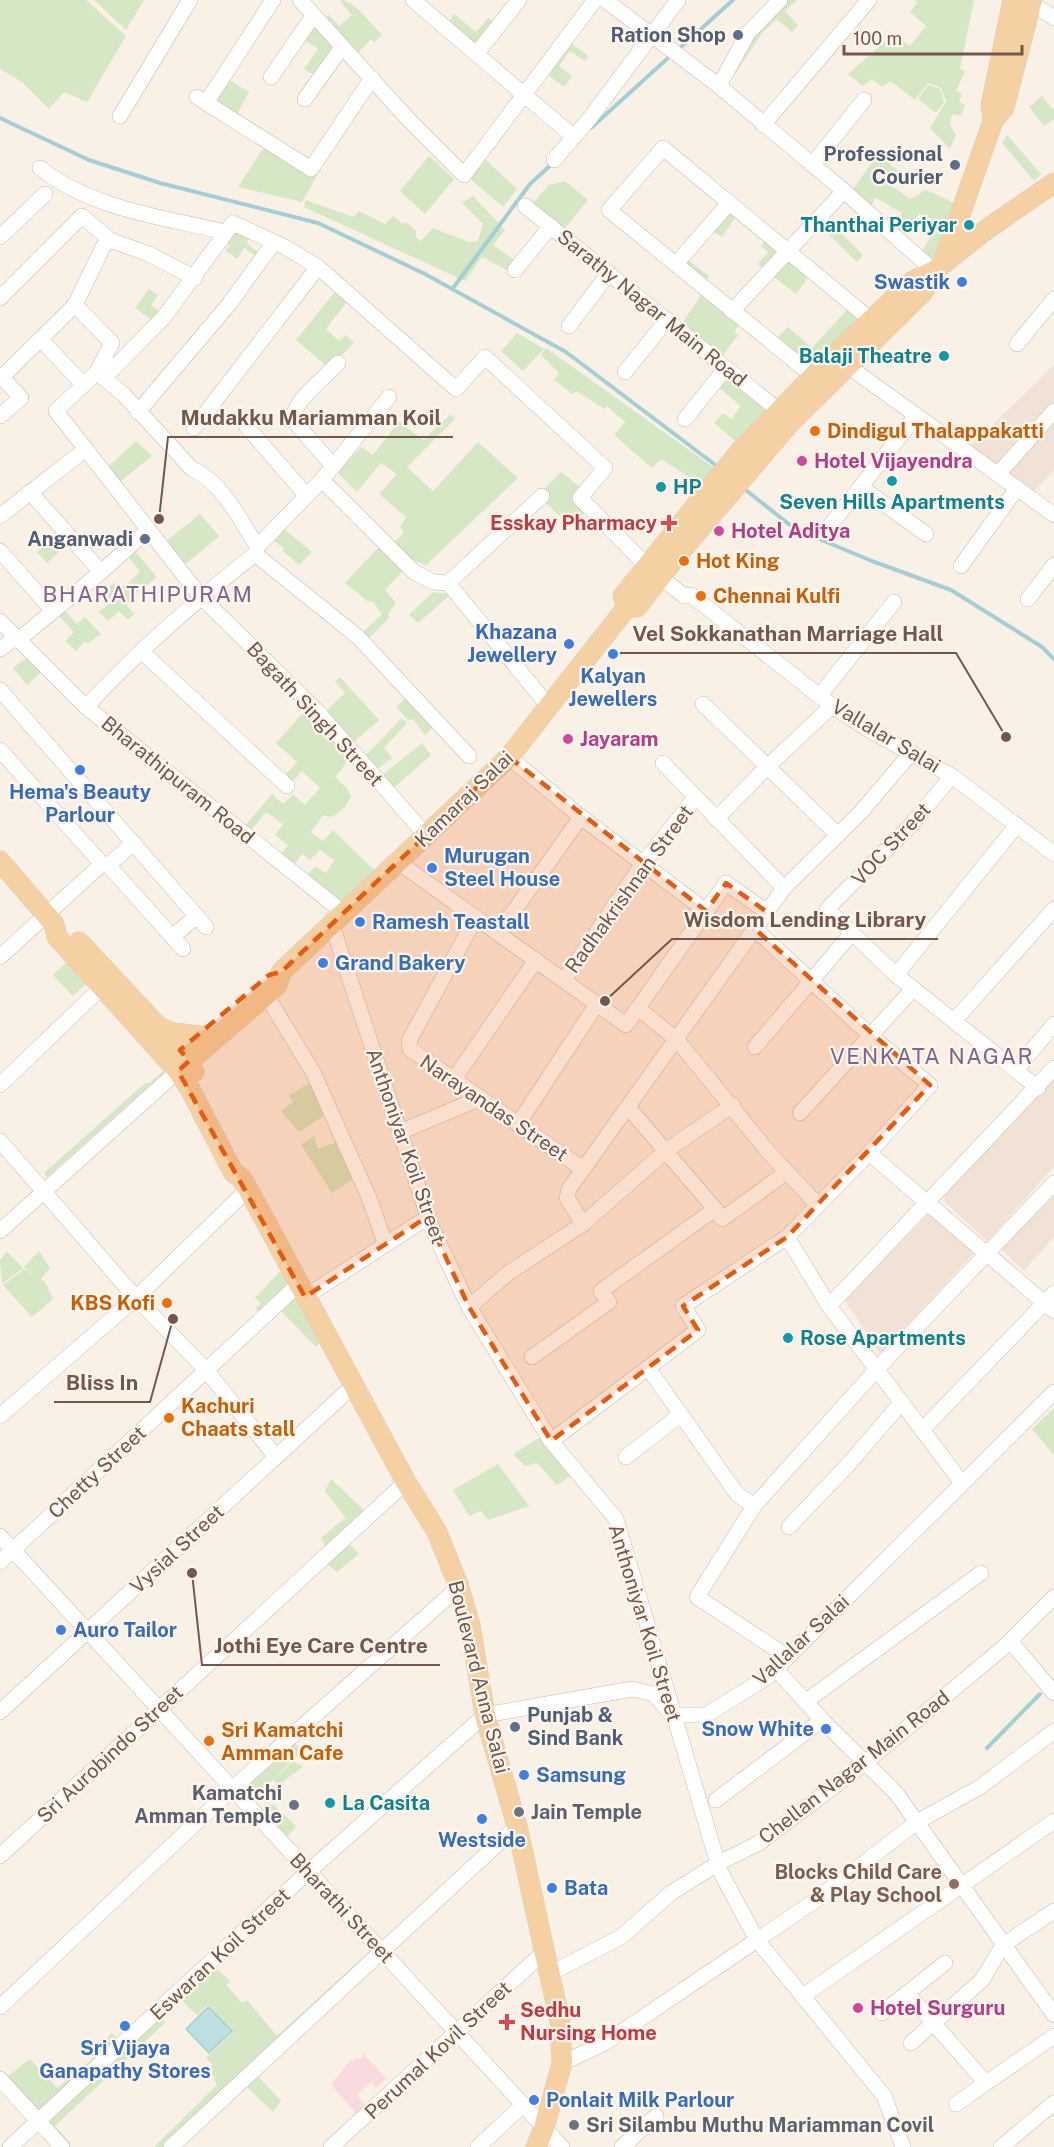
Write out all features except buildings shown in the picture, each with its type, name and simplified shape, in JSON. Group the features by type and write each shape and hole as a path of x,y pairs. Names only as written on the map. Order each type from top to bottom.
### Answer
{"main road":[{"path":"938,268 963,208 993,121 1004,108 1025,1"},
{"name":"Kamaraj Salai","path":"748,456 778,410 813,376 841,360 871,320 913,281 938,268 987,229 1054,183"},
{"path":"963,208 987,229"},
{"name":"Kamaraj Salai","path":"178,1060 269,975 281,972 509,757 550,708 627,607 637,607 657,567 748,456 841,360 923,292 938,268"},
{"name":"Boulevard Anna Salai","path":"0,861 50,920 57,937 102,987 178,1060"},
{"name":"Boulevard Anna Salai","path":"50,920 66,927 159,1027 178,1060 190,1089 233,1172 244,1184 406,1482 436,1532 459,1587 470,1625 485,1714 517,1826 560,2022 562,2063 544,2128 536,2147"},
{"name":"Kamaraj Salai","path":"178,1060 209,1047 277,985 281,972"},
{"path":"159,1027 173,1033 202,1036"}],"street":[{"path":"120,116 190,0"},
{"path":"273,0 202,100 310,169 372,78"},
{"path":"300,0 464,175 596,0"},
{"path":"413,0 477,53 523,96 574,137"},
{"path":"477,53 519,0"},
{"path":"605,0 720,86 763,125 938,268"},
{"path":"554,160 678,0"},
{"path":"720,86 748,33 780,0"},
{"path":"763,125 869,0"},
{"path":"1025,1 1054,18"},
{"path":"272,77 313,16"},
{"path":"305,99 342,47"},
{"path":"812,165 864,100"},
{"path":"813,376 609,210 663,148 871,320"},
{"path":"40,168 64,186 110,205 225,232"},
{"path":"732,311 844,191"},
{"path":"0,237 45,194"},
{"path":"0,298 82,216 89,197"},
{"path":"676,264 729,203"},
{"name":"Sarathy Nagar Main Road","path":"525,206 778,410"},
{"path":"82,216 110,240 149,254 195,278"},
{"path":"41,340 83,384 100,375 164,317 195,278 225,232 234,223 318,267 194,428"},
{"path":"515,270 551,226"},
{"path":"0,416 21,398 1,376 41,340 75,304 103,247 110,240"},
{"path":"138,412 230,303 274,242"},
{"name":"Vallalar Salai","path":"318,267 456,389 485,357 605,468 580,498 657,567 691,589 691,595 722,622 832,706 869,730 952,776 1054,854"},
{"path":"569,326 609,273"},
{"path":"1017,344 1054,299"},
{"path":"75,304 112,343 100,375"},
{"path":"624,372 667,320"},
{"path":"841,360 1054,515"},
{"path":"333,466 293,420 293,413 298,404 338,363"},
{"path":"685,419 726,368"},
{"path":"100,375 124,394 191,468 202,473 221,495 256,551 358,637 469,756"},
{"name":"Bagath Singh Street","path":"83,384 56,411 201,597 316,710 426,835"},
{"path":"86,707 141,651 256,551 322,480 388,397"},
{"path":"998,474 1054,411"},
{"path":"829,527 916,416"},
{"path":"247,427 306,495"},
{"path":"0,516 86,449"},
{"path":"322,480 414,572 434,582 448,583 550,708"},
{"path":"861,487 926,534"},
{"path":"961,566 1017,488"},
{"path":"30,492 101,572"},
{"path":"448,583 542,496"},
{"path":"0,649 12,640 18,640 148,530"},
{"path":"0,551 53,611"},
{"path":"1028,599 1054,565"},
{"path":"820,695 894,602"},
{"name":"Bharathipuram Road","path":"0,621 86,707 338,919"},
{"path":"141,651 286,786"},
{"path":"0,690 201,922 171,937"},
{"path":"703,704 837,835"},
{"path":"717,819 767,767 832,706"},
{"path":"0,750 183,949"},
{"path":"583,1224 567,1194 583,1169 784,888 861,812 911,753"},
{"path":"509,757 581,817 644,862 706,911"},
{"path":"663,763 784,888"},
{"name":"VOC Street","path":"852,933 827,909 912,824 952,776"},
{"name":"Radhakrishnan Street","path":"564,980 644,862 695,798"},
{"path":"498,933 581,817"},
{"path":"896,975 1017,825"},
{"path":"0,957 50,920 105,865 134,843"},
{"path":"398,862 626,1025 726,883 767,912"},
{"path":"954,1021 1054,909"},
{"name":"Narayandas Street","path":"476,917 409,1041 413,1053 583,1169"},
{"name":"Anthoniyar Koil Street","path":"338,919 400,1132 428,1217 469,1307 551,1441 616,1520 717,1864 757,1940 884,2096 903,2147"},
{"path":"551,1441 698,1330 683,1305 787,1237 869,1153 930,1085 870,1036 755,929"},
{"path":"755,1047 852,933 896,975 1038,1088"},
{"path":"454,1079 536,960"},
{"path":"0,1085 102,987"},
{"path":"800,1113 913,989"},
{"path":"266,995 313,1072 370,1200 385,1243"},
{"path":"518,1124 597,1004"},
{"path":"638,1008 677,1040 787,1172 818,1205"},
{"path":"1016,1070 1054,1024"},
{"path":"0,1231 178,1060"},
{"path":"829,1306 1038,1088 1054,1068"},
{"path":"400,1132 481,1098"},
{"path":"469,1307 507,1274 583,1224 667,1150 733,1105"},
{"path":"628,1107 667,1150 722,1219 787,1172"},
{"path":"0,1142 45,1190 136,1298 206,1370 276,1457"},
{"path":"869,1153 988,1255 1051,1302 923,1429"},
{"path":"788,1657 697,1597 754,1506 877,1369 988,1255 1054,1182"},
{"path":"0,1416 136,1298 244,1184"},
{"path":"532,1358 609,1302 601,1291 715,1209"},
{"name":"Chetty Street","path":"0,1563 206,1370 302,1290 428,1217"},
{"path":"787,1237 829,1306 962,1483"},
{"path":"648,1368 737,1494 754,1506"},
{"name":"Vysial Street","path":"0,1712 354,1385"},
{"name":"Vallalar Salai","path":"672,1715 706,1715 776,1669 1054,1392"},
{"path":"789,1527 902,1402"},
{"path":"626,1457 681,1415"},
{"name":"Sri Aurobindo Street","path":"0,1856 406,1482"},
{"name":"Bharathi Street","path":"0,1536 562,2147"},
{"path":"805,1702 981,1573"},
{"path":"0,2007 232,1790 459,1587"},
{"name":"Chellan Nagar Main Road","path":"549,1974 621,1937 671,1893 717,1864 759,1843 865,1763 1010,1641 1054,1597"},
{"path":"1010,1641 1054,1693"},
{"path":"776,1669 822,1720 896,1793 1002,1945 1051,2006"},
{"path":"485,1714 632,1689 654,1694 672,1715"},
{"name":"Eswaran Koil Street","path":"10,2147 308,1872 485,1714"},
{"path":"716,1800 822,1720"},
{"path":"562,2063 605,2043 816,1900 917,1822 981,1787 1054,1731"},
{"path":"803,1996 960,1884 1054,1821"},
{"path":"171,2147 383,1953 517,1826"},
{"path":"911,2043 982,1980 1002,1945 1054,1911"},
{"name":"Perumal Kovil Street","path":"331,2147 544,1952"},
{"path":"882,2013 945,1963"},
{"path":"907,1993 986,2083"},
{"path":"956,2104 1054,2036"},
{"path":"0,2079 62,2147"},
{"path":"1001,2147 1054,2103"},
{"path":"478,2147 523,2105"},
{"path":"622,2147 656,2116"}],"highlighted area":[{"path":"509,757 706,911 726,883 767,912 755,929 930,1085 787,1237 683,1306 698,1330 551,1441 469,1307 427,1217 305,1297 178,1071 189,1061 180,1050 269,975 281,972"}],"shaded area":[{"path":"1054,365 1054,470 1032,493 970,446"},
{"path":"1054,1075 1054,1167 987,1241 945,1202 944,1194"},
{"path":"1054,1191 1054,1237 1024,1271 1001,1249"},
{"path":"930,1213 975,1252 880,1354 844,1299"},
{"path":"364,2054 386,2078 376,2088 371,2082 357,2095 365,2105 356,2113 331,2085 351,2059 353,2061 357,2057 360,2060"}],"green space":[{"path":"0,0 86,0 126,36 87,102 64,92 49,109 22,82 0,69"},
{"path":"94,0 144,0 126,30"},
{"path":"344,0 357,8 382,35 374,42 371,39 359,52 359,56 322,21 329,15 339,26 352,15 340,1"},
{"path":"784,0 797,0 785,11 798,25 792,32 777,19 762,33 728,85 723,82 749,33"},
{"path":"915,0 974,0 960,69 965,71 956,91 962,94 959,102 965,105 961,116 952,114 950,125 956,135 950,149 930,128 946,101 941,88 928,83 915,100 890,81 882,87 872,79 863,86 848,74 894,34 910,46 926,26 910,12 917,3"},
{"path":"454,14 476,32 488,18 495,23 476,48 446,26"},
{"path":"310,22 337,51 318,77 304,69 318,49 300,37"},
{"path":"567,40 588,56 585,61 570,51 559,66 572,76 564,87 544,72"},
{"path":"228,79 249,92 236,116 212,104"},
{"path":"928,85 940,89 944,102 936,113 918,99"},
{"path":"1042,96 1052,109 1054,108 1054,119 1044,126 1029,107"},
{"path":"1007,135 1041,174 1034,181 1002,143"},
{"path":"266,144 319,172 302,202 238,187"},
{"path":"881,150 894,160 890,165 898,170 890,181 878,172 876,175 910,199 926,190 961,206 939,264 922,251 940,222 919,214 903,235 892,226 902,213 876,198 868,210 853,189"},
{"path":"429,156 454,179 425,214 400,191"},
{"path":"484,158 517,189 503,207 469,178"},
{"path":"565,181 588,200 562,232 534,210 534,202 549,185"},
{"path":"473,196 505,230 493,245 516,261 510,272 482,257 465,281 304,207 306,200 353,217 359,211 385,224 393,216 403,224 406,222 416,231 416,238 421,241 433,228 469,242 478,241 483,224 462,203"},
{"path":"729,206 784,252 766,272 758,264 768,252 761,246 764,242 735,218 722,237 711,230 687,259 709,276 704,284 679,265"},
{"path":"234,225 252,236 246,243 262,255 260,259 244,248 237,259 225,250 230,246 222,240"},
{"path":"833,225 863,255 857,262 826,232"},
{"path":"787,259 809,276 796,294 771,275"},
{"path":"338,288 349,299 326,329 339,341 346,335 354,343 329,368 296,340"},
{"path":"149,289 158,295 151,305 160,312 152,320 135,308"},
{"path":"705,290 742,322 734,331 738,335 719,360 680,326"},
{"path":"848,309 865,322 812,373 774,341 788,327 812,348"},
{"path":"517,333 544,349 523,371 501,351"},
{"path":"546,348 717,470 701,490 686,483 689,477 661,459 652,468 614,435 625,422 607,406 605,409 576,391 573,394 554,380 559,373 541,355"},
{"path":"725,371 772,410 741,446 714,423 723,413 731,419 741,406 717,386"},
{"path":"451,414 455,419 407,467 433,491 478,442 518,478 426,565 407,558 391,545 404,533 400,527 406,517 379,494 397,474 381,463 357,492 337,472 361,447 373,455 399,421 423,440"},
{"path":"136,441 152,456 117,484 106,469"},
{"path":"561,472 581,488 589,510 570,525 541,499 542,491"},
{"path":"200,514 219,536 181,568 163,544"},
{"path":"281,526 312,552 299,565 283,551 284,548 270,538"},
{"path":"59,532 68,543 47,563 37,552"},
{"path":"380,546 406,568 385,590 396,603 388,614 389,618 365,642 359,636 382,614 372,601 369,602 345,583"},
{"path":"133,549 157,577 137,593 127,584 140,572 126,554"},
{"path":"114,583 119,589 125,584 135,595 126,604 134,614 128,620 119,611 108,621 99,612 112,602 104,590"},
{"path":"433,592 451,594 418,623 409,615"},
{"path":"65,611 77,624 85,617 101,634 88,643 85,641 76,651 65,641 74,632 58,615"},
{"path":"29,656 41,672 27,685 13,668"},
{"path":"340,677 379,720 351,744 323,714 345,693 335,681"},
{"path":"409,695 434,726 425,735 413,719 408,720 396,707"},
{"path":"309,706 350,753 335,777 347,788 351,797 345,807 332,817 323,815 311,832 323,841 333,830 379,875 345,909 305,878 315,866 326,873 334,860 320,850 310,860 302,854 292,868 278,858 288,845 275,835 283,824 266,812 248,834 242,829 272,794 283,804 293,795 305,805 320,788 302,771 288,786 281,779 297,762 276,743"},
{"path":"402,718 407,723 384,748 392,758 376,770 364,757"},
{"path":"422,743 431,755 392,789 381,776"},
{"path":"69,960 89,981 73,996 53,975"},
{"path":"141,1045 169,1068 47,1177 44,1173 145,1083 149,1083 163,1071"},
{"path":"310,1083 327,1114 299,1132 281,1111 293,1102 289,1095"},
{"path":"314,1136 318,1149 339,1141 356,1177 332,1193 301,1145"},
{"path":"39,1251 50,1268 41,1279 45,1282 53,1299 32,1317 3,1285 24,1269 33,1274 24,1267"},
{"path":"7,1252 23,1268 2,1284 0,1260"},
{"path":"286,1265 297,1284 261,1317 256,1308 261,1303 255,1298"},
{"path":"299,1285 326,1336 316,1347 276,1306"},
{"path":"1054,1408 1054,1455 1032,1429"},
{"path":"542,1436 573,1474 557,1485 537,1463 525,1466 513,1454"},
{"path":"498,1464 529,1506 488,1520 481,1511 469,1516 453,1490"},
{"path":"331,1479 368,1514 328,1551 321,1538 345,1518 352,1526 325,1491"},
{"path":"346,1540 359,1554 337,1572 323,1560"},
{"path":"291,1739 302,1750 293,1761 303,1767 278,1785 273,1780 292,1763 279,1750"},
{"path":"278,1751 290,1763 261,1791 251,1791 243,1782"},
{"path":"273,1804 296,1826 284,1841 256,1813"},
{"path":"373,1948 383,1953 169,2147 154,2147 217,2085 210,2069 213,2065 206,2058 233,2032 207,2005 197,2015 177,1996 212,1964 230,1981 226,1985 242,2003 247,2000 277,2036"},
{"path":"157,2014 165,2023 55,2126 71,2144 68,2147 41,2122"},
{"path":"112,2033 121,2042 38,2119 3,2080 30,2059 57,2088 96,2056 98,2052 96,2047"},
{"path":"255,2073 281,2101 273,2112 244,2084"}],"water":[{"path":"208,2007 232,2031 209,2053 186,2029"}],"waterway":[{"path":"682,46 733,0"},
{"path":"591,128 668,58"},
{"path":"0,118 89,160 160,183 318,223 425,274 566,352 718,467"},
{"path":"453,288 530,184 553,163"},
{"path":"742,487 795,529 951,590 1042,647 1054,659"},
{"path":"987,1748 1040,1694"}],"place":[{"name":"Ration Shop","path":"738,35"},
{"name":"Professional Courier","path":"955,165"},
{"name":"Thanthai Periyar","path":"969,225"},
{"name":"Swastik","path":"962,282"},
{"name":"Balaji Theatre","path":"944,356"},
{"name":"Dindigul Thalappakatti","path":"815,431"},
{"name":"Hotel Vijayendra","path":"802,461"},
{"name":"Seven Hills Apartments","path":"892,481"},
{"name":"HP","path":"661,487"},
{"name":"Mudakku Mariamman Koil","path":"159,519"},
{"name":"Esskay Pharmacy","path":"669,523"},
{"name":"Hotel Aditya","path":"719,531"},
{"name":"Anganwadi","path":"145,539"},
{"name":"Hot King","path":"684,561"},
{"name":"Chennai Kulfi","path":"701,596"},
{"name":"Khazana Jewellery","path":"569,644"},
{"name":"Kalyan Jewellers","path":"613,654"},
{"name":"Vel Sokkanathan Marriage Hall","path":"1006,737"},
{"name":"Jayaram","path":"568,739"},
{"name":"Hema's Beauty Parlour","path":"80,770"},
{"name":"Murugan Steel House","path":"432,868"},
{"name":"Ramesh Teastall","path":"360,922"},
{"name":"Grand Bakery","path":"323,963"},
{"name":"Wisdom Lending Library","path":"605,1001"},
{"name":"KBS Kofi","path":"167,1303"},
{"name":"Bliss In","path":"173,1319"},
{"name":"Rose Apartments","path":"788,1338"},
{"name":"Kachuri Chaats stall","path":"169,1418"},
{"name":"Jothi Eye Care Centre","path":"192,1573"},
{"name":"Auro Tailor","path":"61,1630"},
{"name":"Punjab & Sind Bank","path":"515,1727"},
{"name":"Snow White","path":"826,1729"},
{"name":"Sri Kamatchi Amman Cafe","path":"209,1741"},
{"name":"Samsung","path":"524,1775"},
{"name":"La Casita","path":"330,1803"},
{"name":"Kamatchi Amman Temple","path":"294,1805"},
{"name":"Jain Temple","path":"519,1812"},
{"name":"Westside","path":"482,1819"},
{"name":"Blocks Child Care & Play School","path":"954,1884"},
{"name":"Bata","path":"552,1888"},
{"name":"Hotel Surguru","path":"858,2008"},
{"name":"Sedhu Nursing Home","path":"507,2022"},
{"name":"Sri Vijaya Ganapathy Stores","path":"125,2026"},
{"name":"Ponlait Milk Parlour","path":"534,2100"},
{"name":"Sri Silambu Muthu Mariamman Covil","path":"574,2125"}],"district":[{"name":"BHARATHIPURAM","path":"148,594"},
{"name":"VENKATA NAGAR","path":"932,1056"}]}
